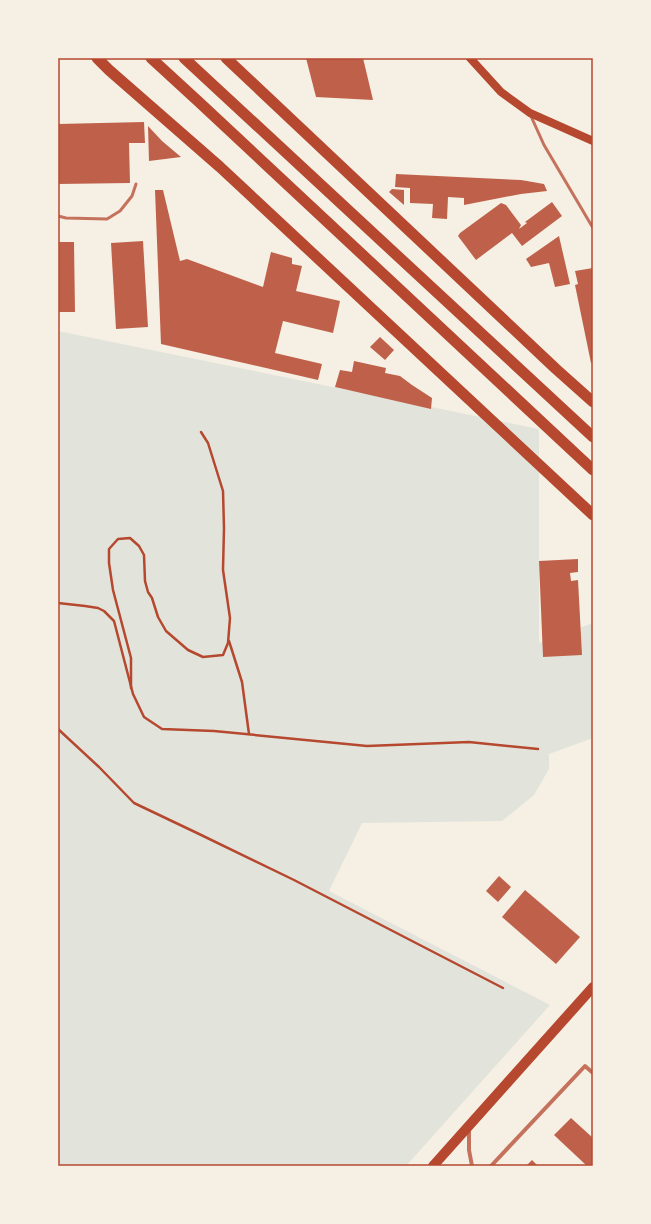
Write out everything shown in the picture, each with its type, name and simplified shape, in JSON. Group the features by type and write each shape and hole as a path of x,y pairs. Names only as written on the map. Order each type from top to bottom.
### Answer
{"highway":[{"path":"97,58 220,167 593,515"},
{"path":"151,58 593,470"},
{"path":"184,58 593,437"},
{"path":"226,58 556,369 593,402"}],"main road":[{"path":"470,58 501,92 530,113 593,141"},
{"path":"433,1166 593,987"}],"street":[{"path":"491,1166 585,1066 593,1073"},
{"path":"469,1125 469,1150 472,1166"}],"lane":[{"path":"530,113 544,145 593,228"},
{"path":"58,216 66,218 107,219 120,211 132,196 136,184"}],"path":[{"path":"131,688 131,658 113,590 109,563 109,549 118,539 130,538 139,546 144,555 145,581 148,592 152,598 158,617 166,631 188,650 202,656 223,654 228,643 230,618 223,570 223,491 208,443 201,432"},
{"path":"58,603 98,608 104,611 114,621 132,694 144,717 162,729 214,731 367,746 469,742 538,749"},
{"path":"228,638 242,682 249,734"},
{"path":"58,729 99,767 134,803 294,880 503,988"}],"shaded area":[{"path":"58,331 539,429 539,643 593,623 593,738 549,754 549,769 534,795 502,821 362,823 329,891 550,1005 406,1166 58,1166"}],"building":[{"path":"306,58 363,58 373,100 316,97"},
{"path":"144,122 145,143 129,143 130,183 58,184 58,124"},
{"path":"148,126 162,141 181,157 149,161"},
{"path":"396,174 521,180 544,184 547,191 521,194 464,205 464,198 448,197 447,219 432,218 433,204 410,203 410,188 395,187"},
{"path":"392,189 404,190 404,205 389,192"},
{"path":"155,190 163,190 180,261 187,259 263,287 271,252 292,258 292,264 302,266 296,291 340,301 333,333 283,321 275,353 322,364 318,380 161,344"},
{"path":"552,202 562,216 522,246 512,233 476,260 458,236 501,203 506,205 521,225 519,229 527,223 525,222"},
{"path":"559,236 570,284 555,287 549,263 531,267 526,259"},
{"path":"143,241 148,327 116,329 111,243"},
{"path":"58,242 74,242 75,312 58,312"},
{"path":"593,268 593,363 591,363 575,285 578,284 575,271"},
{"path":"380,337 394,350 385,360 370,347"},
{"path":"354,361 386,368 385,373 400,376 432,398 431,409 335,387 340,370 352,372"},
{"path":"578,559 578,572 570,573 571,581 578,580 582,655 543,657 539,561"},
{"path":"499,876 511,887 498,902 486,891"},
{"path":"525,890 580,937 556,964 502,917"},
{"path":"571,1118 593,1138 593,1166 587,1166 554,1135"},
{"path":"532,1160 538,1166 526,1166"}]}
